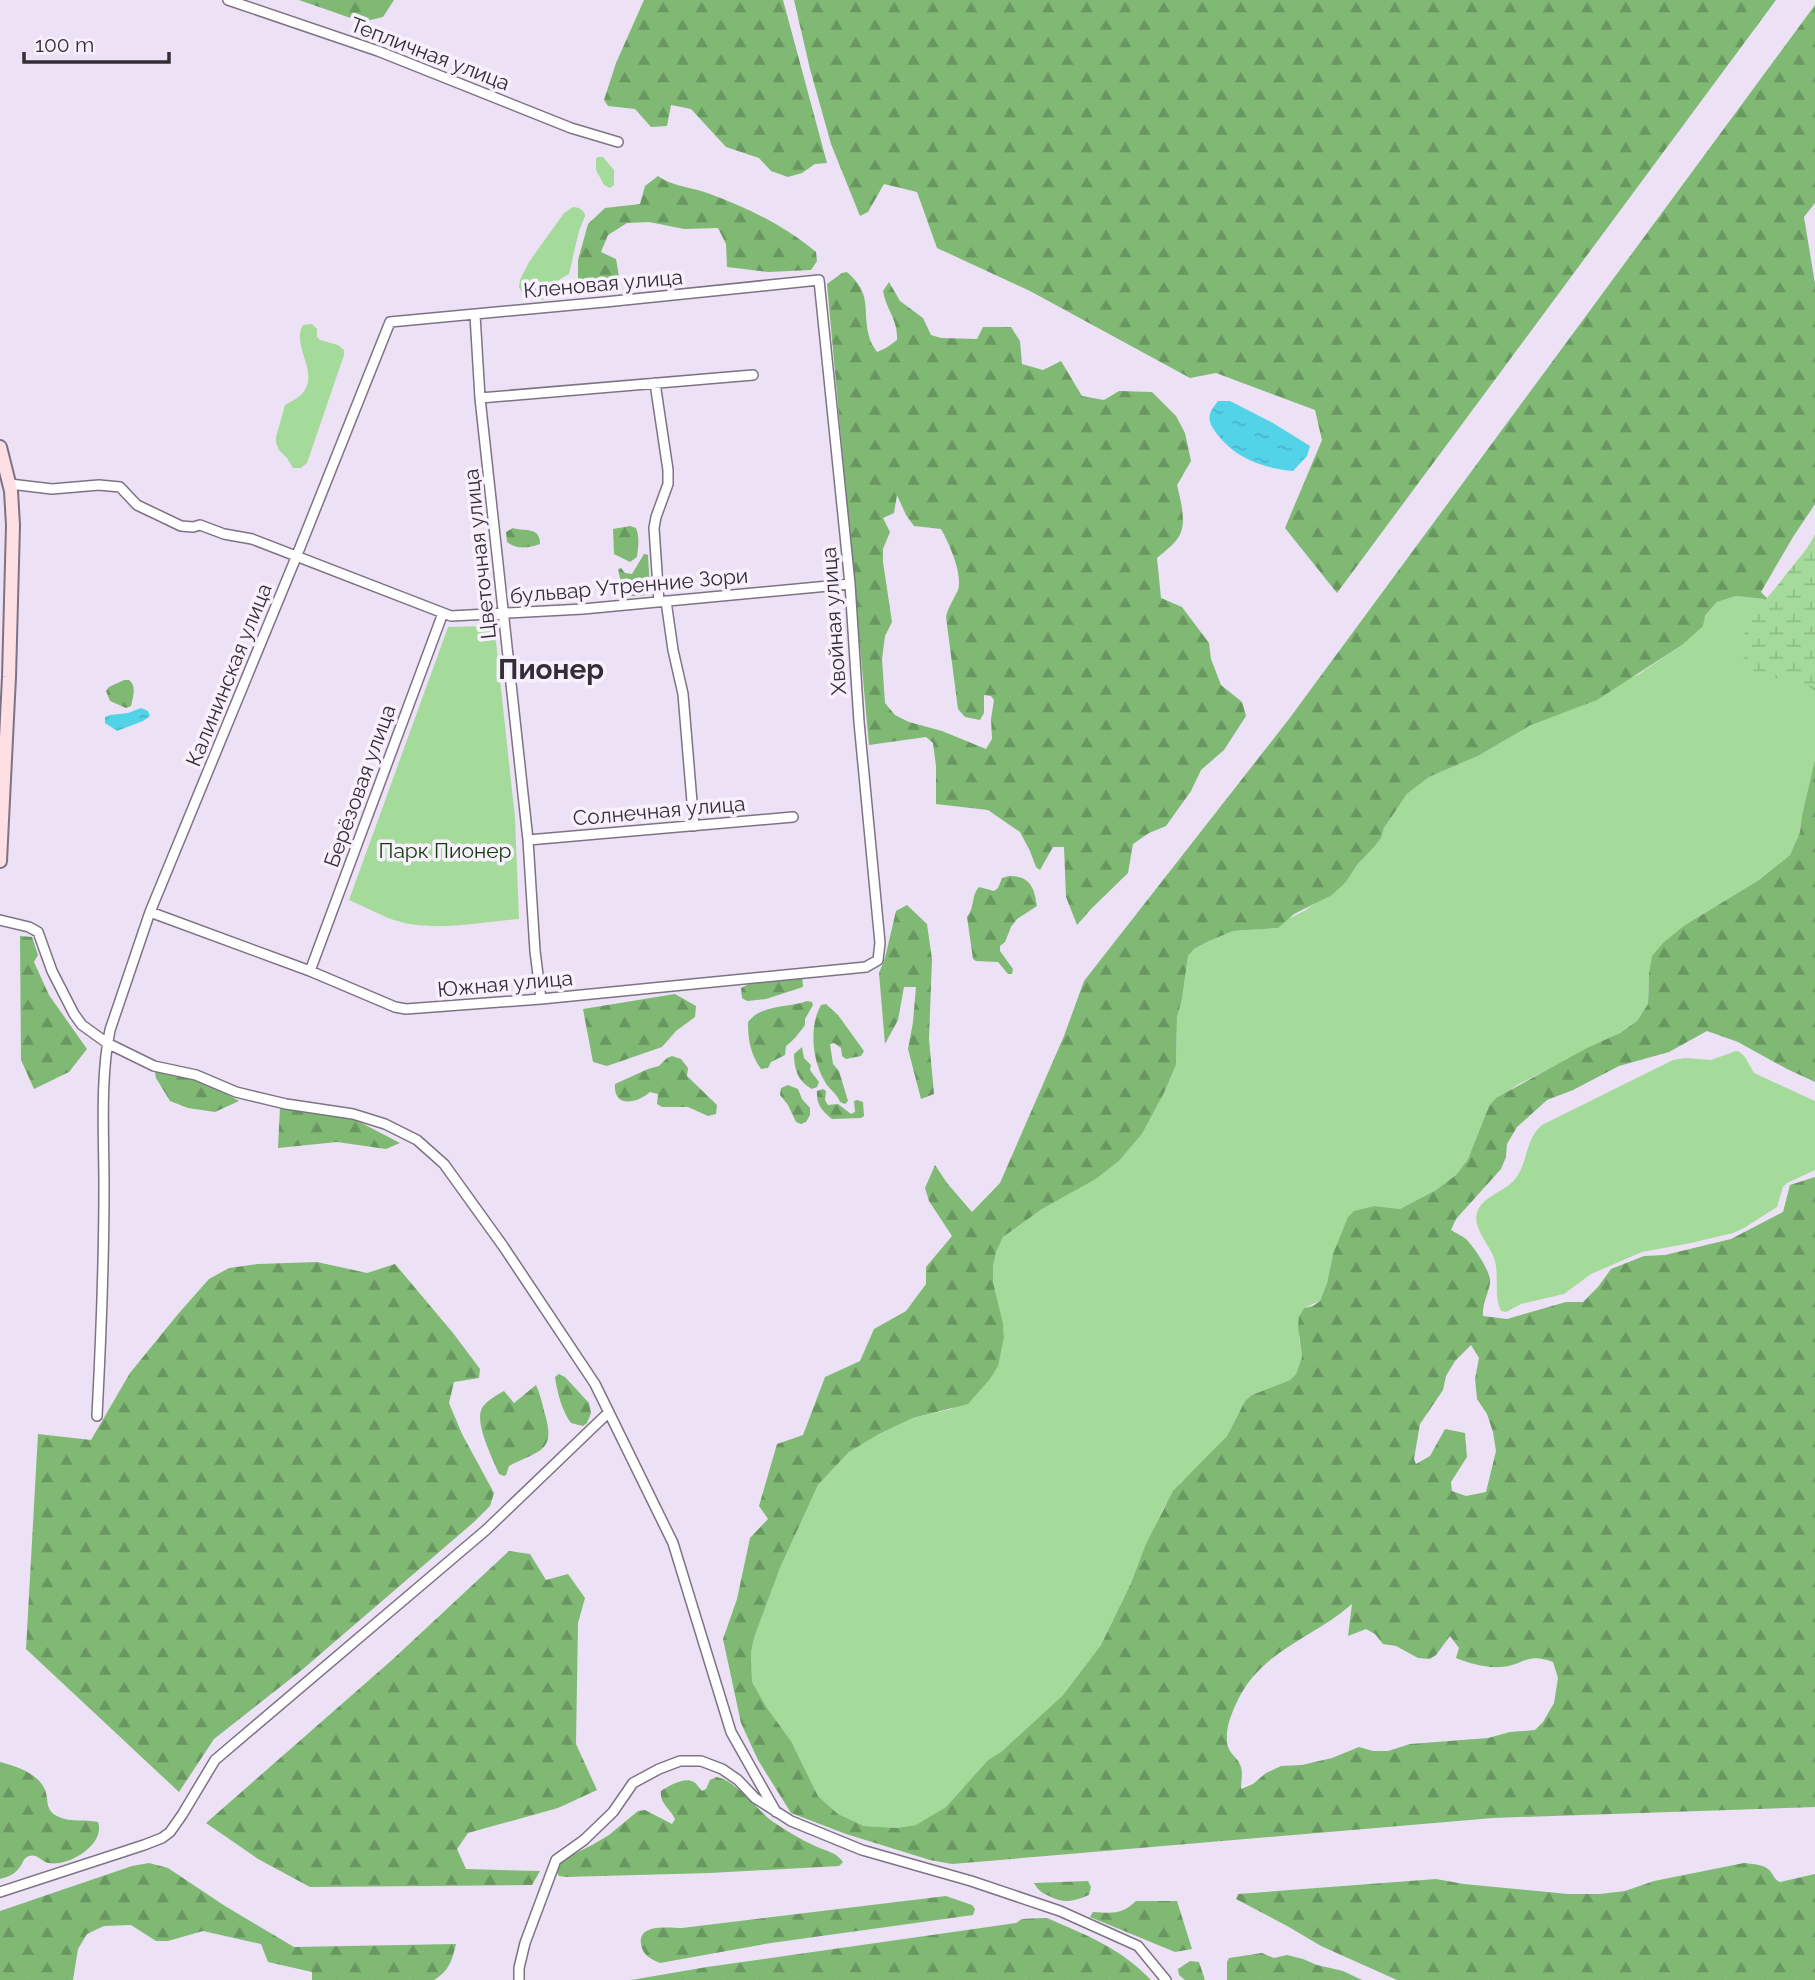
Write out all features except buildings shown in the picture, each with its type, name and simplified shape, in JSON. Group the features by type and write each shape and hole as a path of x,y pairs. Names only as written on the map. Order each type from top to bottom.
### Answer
{"main road":[{"path":"0,447 10,484 13,525 0,861"}],"street":[{"name":"Тепличная улица","path":"228,0 378,51 570,128 618,142"},
{"name":"Кленовая улица","path":"390,322 819,280"},
{"name":"Хвойная улица","path":"819,280 850,584 859,722 880,943 878,960"},
{"name":"Цветочная улица","path":"475,315 480,398 528,839 541,999"},
{"name":"Калининская улица","path":"97,1416 103,1277 104,1104 110,1030 150,912 390,322"},
{"path":"480,398 753,375"},
{"path":"654,383 668,470 668,484 654,528 663,602 683,694 694,826"},
{"name":"бульвар Утренние Зори","path":"10,484 52,489 99,485 120,487 137,505 181,526 200,525 224,534 252,539 451,616 663,602 850,584"},
{"name":"Берёзовая улица","path":"310,971 443,613"},
{"name":"Солнечная улица","path":"528,839 793,817"},
{"name":"Южная улица","path":"150,912 310,971 395,1007 407,1009 541,999 866,967 878,960"},
{"path":"0,920 37,932 52,971 74,1014 82,1025 107,1043 154,1066 196,1074 236,1092 286,1104 353,1114 384,1124 417,1140 444,1164 503,1245 595,1384 673,1543 731,1732 776,1812"},
{"path":"0,1892 145,1845 170,1832 215,1759 486,1530 609,1412"},
{"path":"519,1980 525,1943 555,1860 584,1840 612,1812 633,1783 680,1761 701,1761 722,1769 738,1780 755,1798 791,1821 862,1850 971,1881 1060,1911 1138,1946 1166,1980"}],"green space":[{"path":"299,0 394,0 383,17 362,22"},
{"path":"644,0 783,0 827,163 815,164 802,173 788,177 771,171 759,158 726,147 691,109 671,105 667,126 651,127 635,109 608,106 604,100 616,63"},
{"path":"794,0 1776,0 1337,593 1285,528 1322,440 1315,410 1216,373 1190,378 1030,291 937,248 917,192 884,184 868,212 860,216 831,144"},
{"path":"1815,5 1815,203 1804,217 1815,284 1815,504 1761,592 1775,606 1815,684 1815,691 1798,677 1774,616 1764,599 1736,596 1717,602 1705,616 1703,626 1682,645 1597,700 1531,725 1478,756 1429,777 1407,794 1384,828 1381,838 1346,882 1332,895 1294,914 1278,928 1233,931 1194,949 1188,956 1177,1017 1176,1065 1142,1134 1119,1161 1096,1179 1042,1209 1003,1237 993,1267 993,1282 1004,1337 998,1366 968,1404 913,1418 881,1433 849,1452 818,1485 780,1568 754,1638 751,1653 752,1682 791,1741 818,1796 838,1814 864,1826 897,1828 916,1825 946,1807 988,1760 1001,1752 1063,1695 1101,1645 1173,1491 1227,1436 1245,1401 1252,1395 1290,1380 1296,1374 1302,1357 1299,1317 1304,1308 1320,1301 1333,1254 1348,1217 1354,1211 1375,1206 1400,1209 1436,1190 1456,1175 1468,1159 1489,1106 1496,1098 1620,1033 1637,1021 1648,1004 1652,956 1663,943 1685,925 1759,880 1790,855 1800,832 1815,759 1815,1082 1738,1042 1707,1031 1669,1052 1619,1066 1547,1100 1517,1127 1507,1144 1501,1169 1456,1219 1451,1230 1469,1243 1488,1273 1490,1283 1483,1316 1507,1319 1566,1302 1583,1302 1611,1269 1644,1256 1665,1255 1731,1239 1783,1212 1790,1185 1815,1177 1815,1807 1493,1818 952,1864 930,1860 846,1834 791,1813 758,1760 741,1723 723,1639 737,1599 750,1538 768,1519 759,1506 777,1444 803,1435 825,1377 860,1361 874,1329 906,1311 926,1284 926,1267 952,1236 929,1201 925,1188 935,1165 972,1212 1000,1183 1064,1036 1084,981 1289,719","holes":["1471,1345 1479,1358 1475,1379 1477,1399 1487,1414 1496,1451 1486,1492 1466,1496 1452,1491 1451,1482 1467,1457 1465,1433 1445,1429 1430,1456 1416,1464 1414,1459 1420,1424 1443,1390 1446,1376 1455,1361","1352,1604 1348,1636 1366,1629 1375,1634 1383,1644 1396,1646 1418,1658 1430,1659 1436,1655 1450,1636 1459,1648 1456,1658 1477,1665 1507,1666 1536,1658 1553,1662 1558,1678 1554,1703 1535,1730 1510,1732 1488,1738 1410,1744 1388,1751 1359,1747 1332,1758 1302,1765 1281,1766 1241,1789 1241,1767 1227,1745 1227,1735 1232,1712 1246,1686 1272,1658"]},
{"path":"598,157 603,157 614,170 614,185 610,188 604,185 596,170"},
{"path":"658,176 724,199 766,218 816,252 817,261 811,270 769,272 727,267 726,244 718,228 684,229 649,222 627,223 608,235 601,252 616,259 621,288 602,288 578,283 578,260 588,224 605,208 640,204 645,186"},
{"path":"573,207 579,208 585,216 569,274 552,284 546,299 524,297 519,287 520,280 529,262 564,213"},
{"path":"847,272 855,280 864,295 867,326 877,352 897,340 896,326 883,291 889,282 900,301 923,318 931,335 941,338 977,339 983,327 1011,327 1020,341 1022,364 1043,370 1061,361 1082,396 1104,400 1119,391 1152,392 1176,416 1185,433 1191,461 1177,485 1183,521 1177,539 1157,558 1161,598 1182,607 1209,643 1211,659 1221,685 1242,702 1246,716 1224,750 1201,770 1191,791 1166,826 1133,844 1128,873 1077,925 1066,897 1064,847 1053,847 1040,870 1036,867 1020,832 988,810 936,804 933,743 926,737 869,745 827,284","holes":["897,495 914,526 941,529 954,559 959,583 946,617 958,709 965,717 980,720 984,713 984,695 991,696 994,700 992,739 986,749 942,731 909,722 895,715 885,703 882,659 885,636 892,622 883,562 883,549 890,532 883,518 894,513"]},
{"path":"312,324 317,329 317,337 320,340 338,345 344,350 344,355 307,463 301,468 293,468 279,450 276,437 285,405 300,396 306,388 308,370 300,333 303,325"},
{"path":"630,526 636,528 638,542 637,557 630,562 614,554 613,529"},
{"path":"513,528 535,532 540,544 523,548 511,545 507,542 506,532"},
{"path":"1815,535 1815,688 1753,670 1745,660 1742,649 1743,638 1754,615"},
{"path":"644,554 648,555 649,594 624,596 618,569 632,574"},
{"path":"1736,596 1764,599 1774,616 1798,677 1815,691 1815,759 1800,832 1790,855 1759,880 1685,925 1649,974 1648,1004 1637,1021 1620,1033 1517,1085 1489,1106 1468,1159 1456,1175 1436,1190 1400,1209 1375,1206 1333,1254 1320,1301 1304,1308 1299,1338 1302,1357 1296,1374 1290,1380 1252,1395 1245,1401 1227,1436 1190,1476 1181,1482 1163,1509 1101,1645 1063,1695 1001,1752 988,1760 946,1807 930,1818 916,1825 897,1828 864,1826 838,1814 818,1796 791,1741 752,1682 751,1653 754,1638 780,1568 818,1485 849,1452 913,1418 952,1409 1004,1337 993,1282 996,1252 1003,1237 1042,1209 1096,1179 1119,1161 1142,1134 1176,1065 1177,1017 1188,956 1194,949 1233,931 1278,928 1286,920 1304,911 1346,882 1381,838 1384,828 1407,794 1429,777 1478,756 1531,725 1639,674 1682,645 1717,602"},
{"name":"Парк Пионер","path":"488,626 496,642 515,818 519,919 440,926 394,920 349,900 448,627"},
{"path":"124,680 129,680 134,688 131,706 126,708 110,701 106,691"},
{"path":"1002,878 1022,878 1030,884 1037,906 1017,919 1000,946 1000,951 1013,969 1012,974 1008,974 998,962 973,959 967,917 979,887 994,891"},
{"path":"907,905 927,924 932,959 929,1039 934,1094 921,1099 908,1049 916,987 904,987 898,1020 885,1044 879,973 896,911"},
{"path":"20,936 32,937 38,955 34,962 49,995 87,1049 69,1072 34,1089 21,1060"},
{"path":"802,975 803,987 766,999 747,1001 742,998 741,988 751,983"},
{"path":"675,994 696,1006 695,1017 676,1031 662,1047 607,1066 593,1062 583,1009"},
{"path":"807,1001 813,1005 805,1019 805,1025 786,1046 785,1055 771,1062 768,1068 761,1069 750,1046 748,1022 768,1009"},
{"path":"826,1004 838,1015 864,1051 861,1056 846,1059 842,1056 841,1048 834,1043 830,1044 833,1064 839,1071 848,1101 845,1104 840,1102 826,1083 815,1053 817,1013 821,1005"},
{"path":"802,1047 804,1058 811,1065 810,1070 819,1082 817,1087 812,1089 803,1083 796,1069 794,1054"},
{"path":"1736,1051 1745,1057 1754,1073 1815,1101 1815,1170 1787,1183 1783,1187 1777,1207 1733,1233 1642,1252 1591,1274 1564,1294 1521,1304 1506,1312 1501,1311 1497,1298 1496,1265 1478,1227 1477,1214 1483,1203 1515,1179 1537,1130 1542,1125 1673,1060 1711,1060"},
{"path":"672,1056 681,1059 688,1068 687,1076 717,1105 716,1114 708,1116 688,1107 662,1107 657,1104 658,1094 650,1092 627,1102 618,1097 615,1084 659,1066"},
{"path":"154,1068 195,1076 239,1101 215,1112 188,1108 170,1101 156,1078"},
{"path":"788,1085 798,1089 810,1108 806,1122 796,1122 780,1095 781,1088"},
{"path":"817,1091 826,1091 825,1100 828,1105 838,1104 851,1114 855,1112 854,1101 863,1102 864,1116 832,1119 818,1100"},
{"path":"280,1107 348,1116 400,1143 386,1149 337,1142 278,1148"},
{"path":"317,1262 367,1273 395,1264 453,1333 480,1369 479,1378 454,1382 449,1403 462,1434 494,1493 490,1506 474,1522 303,1669 214,1739 179,1792 26,1649 38,1434 91,1440 130,1373 209,1279 229,1268"},
{"path":"559,1374 589,1403 591,1413 583,1426 571,1423 565,1413 555,1377"},
{"path":"536,1385 548,1424 547,1442 537,1452 509,1466 504,1476 499,1474 485,1441 480,1423 482,1408 504,1391 514,1403"},
{"path":"509,1551 530,1554 546,1580 568,1574 585,1598 578,1623 576,1744 597,1790 558,1808 468,1833 457,1849 466,1869 540,1871 532,1885 310,1887 258,1859 206,1823 392,1660"},
{"path":"0,1762 19,1768 37,1779 45,1790 50,1810 55,1815 66,1819 98,1822 97,1838 91,1846 75,1858 57,1863 29,1856 15,1872 0,1879"},
{"path":"716,1777 731,1783 777,1824 834,1854 843,1862 839,1866 710,1873 559,1876 556,1866 564,1859 609,1835 638,1811 645,1810 672,1824 675,1819 661,1796 664,1789 677,1782 690,1780 702,1791 710,1780"},
{"path":"149,1863 168,1868 294,1947 456,1944 453,1956 446,1969 434,1980 312,1980 312,1972 268,1962 261,1944 203,1931 168,1941 156,1941 131,1925 104,1926 87,1934 78,1949 73,1980 0,1980 0,1911 132,1866"},
{"path":"1744,1863 1766,1867 1780,1882 1815,1874 1815,1980 1397,1980 1321,1946 1236,1899 1238,1894 1436,1879 1568,1894 1600,1894 1625,1891 1654,1881"},
{"path":"1088,1881 1091,1887 1089,1895 1070,1901 1046,1894 1034,1883"},
{"path":"946,1896 972,1905 975,1909 973,1915 771,1943 660,1963 645,1954 641,1944 644,1933 656,1928 682,1928"},
{"path":"1136,1901 1177,1901 1192,1949 1175,1952 1090,1917 1093,1912 1121,1911"},
{"path":"1047,1918 1102,1943 1127,1959 1151,1980 631,1980 1016,1923 1022,1919"},
{"path":"1262,1953 1274,1958 1287,1955 1303,1959 1343,1971 1362,1980 1227,1980 1229,1958"},
{"path":"1190,1961 1199,1962 1205,1980 1185,1980 1179,1975 1178,1969"}],"water":[{"path":"1218,401 1230,401 1273,423 1310,446 1307,456 1293,471 1261,465 1241,456 1224,443 1211,425 1210,414"},
{"path":"141,708 148,711 150,716 143,721 117,731 105,723 105,717"}],"district":[{"name":"Пионер","path":"551,669"}]}
